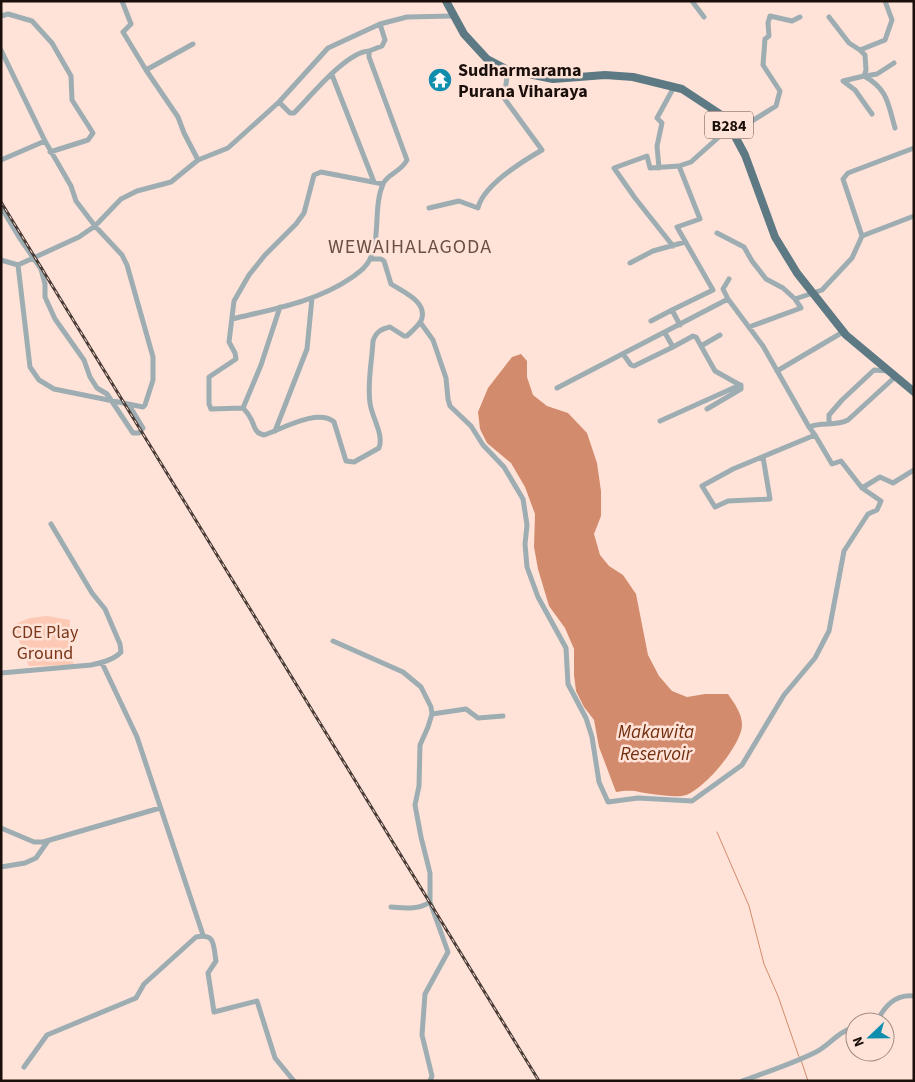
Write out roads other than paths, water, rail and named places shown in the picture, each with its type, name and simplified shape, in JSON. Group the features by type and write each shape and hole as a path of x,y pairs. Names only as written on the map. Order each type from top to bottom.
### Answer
{"main road":[{"name":"B284","path":"446,1 464,34 487,59 508,70 553,79 605,75 633,77 682,90 720,114 732,130 745,155 775,237 796,273 843,332 914,392"}],"street":[{"path":"122,1 131,24 124,32 146,70 178,117 198,160"},
{"path":"692,1 704,17"},
{"path":"860,50 885,40 892,20 885,1"},
{"path":"1,16 8,14 32,21 52,43 70,76 72,100 93,133 88,140 50,152"},
{"path":"1,260 18,265 79,237 95,226 121,199 137,191 171,182 198,160 228,148 279,102 328,48 380,24 407,17 453,16"},
{"path":"673,246 614,168 647,156 650,168 679,166 691,162 732,130 776,106 780,91 763,65 765,39 769,36 768,23 770,16 792,20 800,17"},
{"path":"829,17 849,43 865,55 866,70 864,76"},
{"path":"279,102 290,112 294,113 346,60 362,51 369,51 382,46 384,40 380,24"},
{"path":"146,70 193,44"},
{"path":"1,50 44,141 71,186 76,201 95,226 122,255 127,265 152,357 153,380 143,407 54,389 39,380 30,367 18,265"},
{"path":"232,319 312,298 336,289 364,269 370,259 375,244 378,210 383,184 404,166 407,160 369,56 369,51"},
{"path":"872,114 855,90 843,81 877,74 894,63"},
{"path":"429,208 459,201 478,208 480,201 503,177 542,150 504,98 508,70"},
{"path":"332,75 374,182"},
{"path":"864,76 876,83 886,96 894,128"},
{"path":"659,168 657,146 662,123 657,118 674,88"},
{"path":"1,160 44,141"},
{"path":"795,299 822,290 852,258 862,236 843,179 848,173 914,148"},
{"path":"651,321 713,290 676,227 700,219 679,166"},
{"path":"243,408 211,409 207,380 208,377 236,359 235,352 229,342 234,301 249,275 304,213 314,175 322,172 383,184"},
{"path":"1,207 13,229 43,273 45,296 56,319 84,360 90,377 97,388 107,394 113,401 133,433 139,433 144,428 129,405"},
{"path":"862,236 914,216"},
{"path":"717,233 744,246 752,261 766,279 783,288 795,299 801,308 749,327"},
{"path":"630,264 653,251 685,242"},
{"path":"243,408 251,419 256,431 264,435 304,420 322,416 328,417 334,422 346,462 354,462 378,448 381,442 370,405 369,394 375,334 390,327 406,336 420,322 422,313 416,300 391,284 384,261 381,259 370,259"},
{"path":"420,322 433,340 446,378 450,406 471,426 483,445 504,468 523,499 527,525 527,568 538,598 566,648 568,684 586,718 592,737 599,782 608,802 638,798 692,801 742,765 784,695 815,658 829,631 844,551 868,514 876,510 881,501 862,488 841,461 832,464 809,428 764,346 728,299 723,289 729,278"},
{"path":"275,431 307,349 312,298"},
{"path":"557,388 728,299"},
{"path":"243,408 262,364 280,307"},
{"path":"672,310 680,324"},
{"path":"665,332 672,347"},
{"path":"778,371 843,332"},
{"path":"701,346 720,335"},
{"path":"623,354 631,365 634,366 693,336 696,337 715,371 742,385 742,388 707,408"},
{"path":"828,424 829,415 874,370 888,371"},
{"path":"809,428 816,424 840,424 848,420 895,377"},
{"path":"660,421 740,385"},
{"path":"763,457 770,499 728,501 715,507 702,486 733,469 815,435"},
{"path":"862,488 880,477 893,483 914,470"},
{"path":"1,672 91,665 102,663 121,652 120,644 105,609 92,593 51,524"},
{"path":"333,641 403,672 426,695 432,714 420,745 419,786 415,805 430,873 430,902 448,952 425,994 422,1036 432,1076 430,1081"},
{"path":"102,663 137,737 203,935"},
{"path":"432,714 466,709 478,718 503,716"},
{"path":"1,828 34,842 48,840 160,808"},
{"path":"1,867 24,863 36,858 48,840"},
{"path":"390,907 424,907 430,902"},
{"path":"24,1068 47,1035 136,998 144,984 196,937 203,935 212,939 216,961 208,973 214,1012 257,1001 275,1058 294,1081"},
{"path":"882,1012 885,1006 905,995 914,996"},
{"path":"742,1081 800,1060 824,1048 845,1030"}],"water":[{"name":"Makawita Reservoir","path":"521,354 527,361 527,377 533,395 547,406 568,413 587,433 597,463 601,491 601,516 594,534 600,555 609,566 623,575 636,594 648,655 659,676 672,691 687,697 705,694 728,694 739,712 742,721 740,734 728,756 699,787 682,796 634,791 616,792 599,747 594,720 584,707 576,691 574,649 565,628 549,606 538,569 534,547 535,514 525,487 511,463 487,443 480,429 478,412 488,388 512,357"}],"waterway":[{"path":"717,832 749,906 764,964 778,996 799,1057"},
{"path":"801,1060 808,1081"}],"railway":[{"path":"1,202 539,1081"}],"place":[{"name":"Sudharmarama Purana Viharaya","path":"440,80"}],"district":[{"name":"WEWAIHALAGODA","path":"410,246"}],"park label":[{"name":"CDE Play Ground","path":"45,642"}]}
